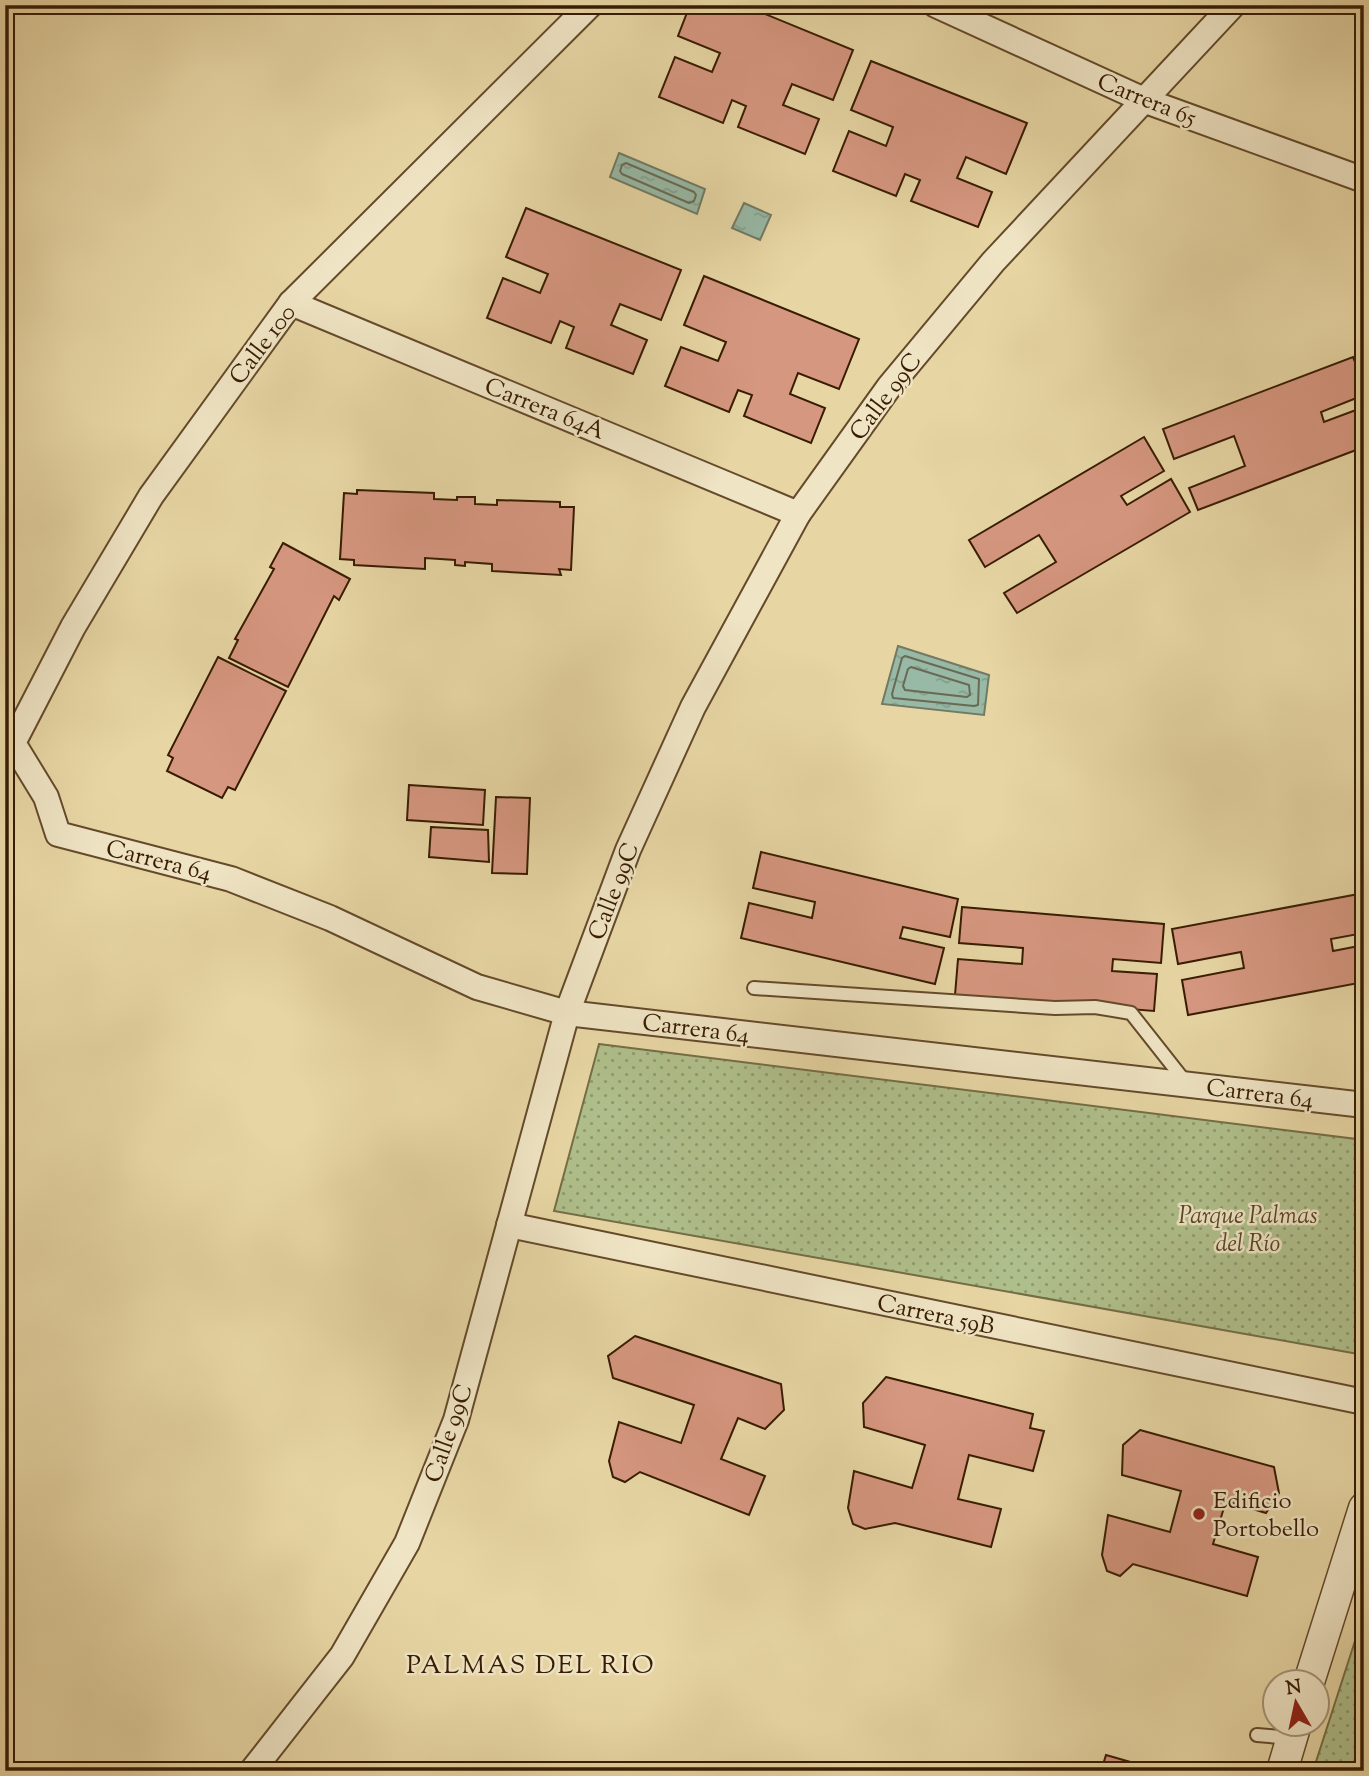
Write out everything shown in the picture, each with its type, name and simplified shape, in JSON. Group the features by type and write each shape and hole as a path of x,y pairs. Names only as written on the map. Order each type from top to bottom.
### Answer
{"street":[{"name":"Calle 100","path":"58,834 47,797 13,743 73,627 150,496 291,303 590,5"},
{"name":"Carrera 65","path":"936,5 1146,101 1364,180"},
{"name":"Calle 99C","path":"260,1769 342,1656 407,1544 456,1420 567,1013 628,850 693,707 799,514 888,387 993,262 1233,5"},
{"name":"Carrera 64A","path":"291,303 799,514"},
{"name":"Carrera 64","path":"58,834 231,879 330,918 477,987 567,1013 1364,1105"},
{"name":"Carrera 59B","path":"509,1225 1364,1402"},
{"path":"1313,1668 1364,1508"},
{"path":"1282,1771 1292,1738"}],"lane":[{"path":"754,988 1055,1008 1095,1007 1131,1013 1188,1085"}],"green space":[{"name":"Parque Palmas del Río","path":"599,1044 1364,1140 1364,1355 554,1211"},
{"path":"1364,1613 1364,1771 1313,1771 1324,1738 1330,1738 1330,1718"}],"water":[{"path":"619,153 705,189 697,214 610,177"},
{"path":"744,203 771,215 760,240 732,228"},
{"path":"898,646 989,675 984,715 882,704"}],"building":[{"path":"690,5 743,5 853,50 833,100 792,84 783,105 819,119 805,154 738,127 746,106 732,100 723,123 659,97 675,57 712,72 720,53 678,36"},
{"path":"871,61 1027,123 1006,174 966,157 957,178 992,192 978,227 911,201 920,180 905,174 896,196 833,171 849,131 886,146 893,127 851,110"},
{"path":"526,208 681,270 661,320 620,304 611,325 647,340 633,374 566,348 574,327 560,321 551,343 487,318 503,278 540,293 548,274 506,257"},
{"path":"704,276 859,339 839,389 798,373 790,394 825,408 811,443 744,416 752,395 738,390 729,412 665,386 681,347 718,361 726,342 684,325"},
{"path":"1353,357 1364,384 1364,395 1321,412 1324,422 1364,407 1364,447 1198,510 1189,488 1245,466 1234,436 1174,459 1163,429"},
{"path":"1144,437 1164,471 1121,496 1127,505 1171,479 1190,512 1017,613 1004,593 1056,562 1039,535 985,567 969,540"},
{"path":"357,490 434,493 434,499 457,500 457,497 475,497 475,504 497,505 497,500 560,502 560,507 574,507 571,570 559,569 561,575 492,571 492,564 465,562 465,566 455,565 455,560 425,558 425,569 354,565 354,560 340,559 344,493 357,494"},
{"path":"283,543 350,579 339,600 334,596 288,687 229,658 238,640 235,639 274,569 270,567"},
{"path":"218,657 286,691 235,790 228,787 222,798 167,771 173,758 168,755"},
{"path":"409,785 485,790 483,825 407,820"},
{"path":"496,797 530,798 527,874 492,873"},
{"path":"431,827 488,830 489,862 429,857"},
{"path":"761,852 958,899 950,937 903,927 900,938 944,948 935,984 741,938 749,903 812,918 815,902 753,888"},
{"path":"1364,893 1364,933 1331,939 1333,951 1364,945 1364,982 1188,1015 1182,980 1244,968 1241,952 1178,964 1172,929"},
{"path":"962,907 1164,924 1161,963 1113,959 1112,971 1157,974 1154,1011 955,995 958,959 1022,964 1023,948 959,943"},
{"path":"635,1336 781,1384 784,1410 765,1429 738,1418 721,1459 765,1476 749,1515 640,1472 625,1482 613,1477 609,1461 619,1422 681,1443 694,1405 613,1378 608,1356"},
{"path":"886,1377 1033,1414 1030,1428 1044,1431 1033,1471 969,1455 958,1499 1001,1509 991,1547 895,1523 865,1529 853,1524 848,1508 854,1471 912,1488 925,1445 864,1427 863,1403"},
{"name":"Edificio Portobello","path":"1140,1430 1274,1467 1279,1493 1266,1513 1226,1501 1213,1544 1258,1557 1247,1596 1133,1564 1120,1576 1107,1571 1102,1555 1108,1515 1170,1532 1181,1491 1122,1475 1123,1445"},
{"path":"1106,1755 1162,1771 1101,1771"}],"place":[{"name":"Edificio Portobello","path":"1199,1514"}],"district":[{"name":"PALMAS DEL RIO","path":"531,1664"}]}
